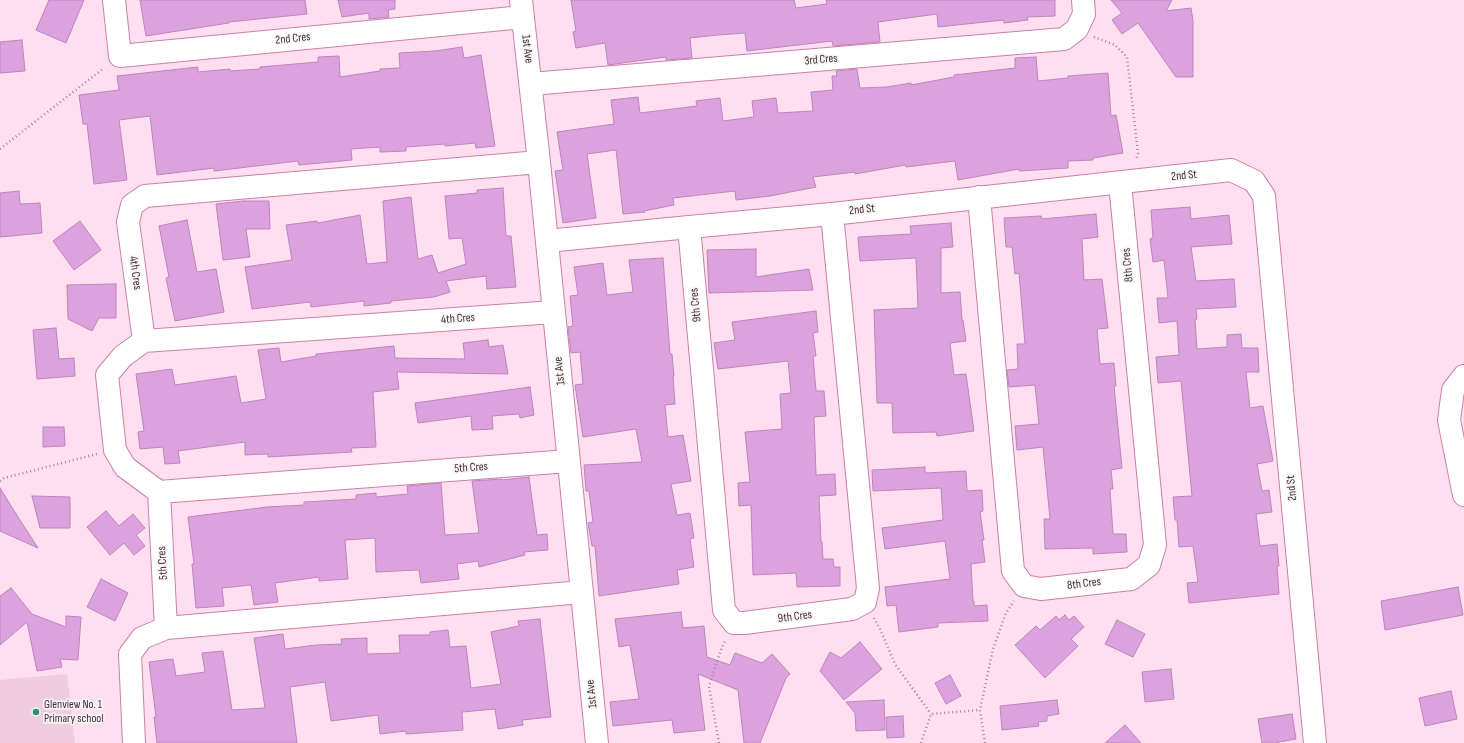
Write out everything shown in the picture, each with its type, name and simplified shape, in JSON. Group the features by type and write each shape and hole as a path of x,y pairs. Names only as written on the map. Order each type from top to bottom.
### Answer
{"street":[{"path":"114,0 120,56"},
{"path":"1077,29 1084,14 1083,0"},
{"name":"2nd Cres","path":"120,56 522,8"},
{"name":"1st Ave","path":"522,8 539,162 597,743"},
{"name":"3rd Cres","path":"531,84 1064,39 1077,29"},
{"name":"4th Cres","path":"539,162 145,196 132,205 128,222 144,341 554,312"},
{"name":"2nd St","path":"547,241 689,226 832,214 1231,170 1254,181 1264,196 1315,743"},
{"name":"8th Cres","path":"1024,586 1041,589 1131,579 1149,565 1155,545 1120,183"},
{"path":"979,197 1013,572 1024,586"},
{"path":"832,214 868,588 865,602"},
{"name":"9th Cres","path":"689,226 724,610 734,623 744,623 852,610 865,602"},
{"path":"144,341 123,356 107,375 115,450 125,467 159,492"},
{"path":"1464,376 1453,390 1449,420 1464,495"},
{"name":"5th Cres","path":"166,628 159,492 569,461"},
{"path":"134,743 130,654 142,638 166,628 582,592"}],"path":[{"path":"1077,29 1115,45 1127,57 1138,153 1135,166 1120,183"},
{"path":"0,149 120,56"},
{"path":"0,481 4,478 115,450"},
{"path":"985,743 980,710 993,650 1006,613 1024,586"},
{"path":"865,602 880,629 895,664 931,714"},
{"path":"719,743 709,686 722,647 734,623"},
{"path":"931,714 980,710"},
{"path":"921,743 931,714"}],"shaded area":[{"name":"Glenview No. 1 Primary school","path":"67,674 75,743 0,743 0,680"}],"building":[{"path":"49,0 84,0 66,43 36,30"},
{"path":"140,0 305,0 307,14 229,22 146,36"},
{"path":"338,0 395,0 395,9 388,10 389,17 369,19 369,13 342,17"},
{"path":"571,0 794,0 796,8 827,4 826,0 1055,0 1055,16 1027,17 1028,20 1004,23 1004,20 938,27 937,14 878,22 880,42 833,46 832,41 747,51 745,33 690,38 692,58 666,60 666,57 608,65 605,43 576,48 573,32 576,31"},
{"path":"1111,0 1172,0 1166,11 1191,8 1193,21 1193,77 1176,77 1138,23 1122,34 1112,20 1122,13"},
{"path":"22,40 25,71 0,73 0,42"},
{"path":"462,47 464,58 481,55 495,146 476,148 475,143 445,146 445,144 406,147 406,151 380,152 380,147 351,149 352,160 299,165 298,161 214,171 214,168 157,175 150,116 119,120 127,180 94,184 87,124 83,124 79,95 119,90 117,76 198,67 198,72 230,69 230,71 260,69 260,67 318,62 318,57 339,56 340,77 380,71 380,69 400,68 399,53 435,51"},
{"path":"1036,57 1038,81 1068,78 1068,76 1108,73 1111,116 1116,115 1123,153 1093,158 1093,160 1068,161 1068,168 1019,171 1019,169 958,180 955,161 906,167 905,165 855,174 855,172 813,177 816,187 770,196 736,200 735,191 673,198 674,205 644,211 645,212 623,214 616,150 587,154 596,218 563,223 555,171 563,170 557,132 614,124 611,100 638,97 640,113 697,106 696,101 720,98 723,121 754,117 752,101 776,98 778,113 813,111 811,92 833,90 832,76 837,76 836,71 857,69 860,88 887,87 911,83 911,85 954,77 954,75 1015,68 1015,58"},
{"path":"503,188 506,236 511,236 516,287 487,289 486,276 446,281 450,292 434,297 391,301 391,303 364,306 364,301 311,307 310,302 252,309 245,267 292,260 286,225 317,221 318,223 360,215 367,264 387,262 383,201 411,197 418,259 432,255 438,273 466,264 462,238 449,239 445,196 477,193 477,190"},
{"path":"19,191 20,204 40,203 42,233 0,237 0,193"},
{"path":"243,201 269,201 270,229 246,229 250,257 223,260 216,204"},
{"path":"1190,207 1191,219 1229,215 1232,244 1191,247 1196,281 1234,279 1236,307 1196,309 1197,319 1195,320 1197,349 1227,347 1227,335 1241,334 1242,348 1258,348 1259,372 1246,372 1250,408 1263,406 1273,461 1257,464 1262,491 1269,490 1272,512 1256,514 1260,546 1277,544 1279,594 1189,603 1187,583 1198,582 1193,546 1179,547 1177,520 1175,520 1173,497 1192,496 1181,381 1158,383 1156,357 1179,355 1177,321 1159,323 1157,298 1168,298 1164,260 1153,262 1150,239 1153,238 1151,210"},
{"path":"1096,214 1098,237 1082,239 1084,280 1102,279 1108,328 1097,329 1100,364 1114,363 1116,386 1114,386 1122,468 1111,470 1113,489 1110,489 1113,534 1126,534 1127,552 1093,554 1093,548 1045,549 1044,519 1050,519 1043,447 1017,450 1015,426 1039,424 1035,385 1009,387 1007,370 1018,369 1017,344 1025,344 1019,273 1015,274 1012,247 1006,247 1004,218 1041,216 1042,219"},
{"path":"187,220 197,272 216,269 224,312 175,321 166,278 169,277 159,226"},
{"path":"80,221 101,250 74,270 53,241"},
{"path":"951,223 953,247 941,248 941,293 960,292 962,320 966,341 950,343 954,375 966,374 974,431 937,436 936,432 893,433 892,403 877,403 874,310 918,308 916,258 860,261 858,237 911,234 910,226"},
{"path":"756,249 756,277 809,269 813,290 709,293 707,250"},
{"path":"663,258 670,354 672,354 674,376 675,404 665,405 668,437 683,435 691,481 671,484 677,515 690,513 694,538 690,539 694,567 677,570 679,584 599,596 595,546 592,546 588,523 593,522 589,491 586,491 584,465 642,462 636,429 583,437 575,385 583,384 580,352 571,353 568,327 573,326 570,296 578,295 574,267 603,263 607,295 633,292 629,260"},
{"path":"116,284 116,318 99,318 92,331 68,319 67,285"},
{"path":"816,311 818,332 813,333 816,356 813,356 816,391 824,391 826,416 814,417 816,475 835,474 836,495 819,496 821,542 823,559 833,559 834,567 840,567 840,586 797,587 796,573 753,575 751,505 739,506 738,483 750,482 745,432 782,429 780,394 791,393 788,361 718,369 714,343 735,340 732,322"},
{"path":"56,328 59,359 74,358 75,376 37,379 33,330"},
{"path":"488,340 489,347 503,345 508,374 397,372 399,389 373,392 376,447 351,448 352,452 268,457 268,454 245,455 245,442 178,451 180,463 165,464 163,447 140,449 138,432 144,431 136,374 172,369 175,385 236,376 241,403 266,399 258,350 279,348 281,362 316,356 316,354 394,346 395,358 465,359 463,343"},
{"path":"530,387 534,415 520,418 519,414 492,416 493,429 472,430 471,416 418,423 415,403"},
{"path":"43,427 64,427 65,446 43,447"},
{"path":"925,467 925,473 966,471 967,491 982,490 983,511 980,512 985,562 971,564 974,606 987,605 988,621 938,623 938,627 899,632 896,605 887,606 885,587 950,579 945,541 885,549 882,528 943,520 941,488 873,491 872,470"},
{"path":"529,477 537,535 547,534 548,550 524,552 525,555 479,567 478,561 457,564 459,579 421,583 419,570 376,572 375,538 345,540 348,579 319,581 319,577 275,583 278,602 254,605 251,585 222,588 224,606 196,608 192,564 194,564 188,517 267,507 304,505 304,502 356,499 356,495 376,493 376,497 408,494 407,486 441,483 445,535 479,533 472,481"},
{"path":"0,488 18,517 38,548 0,531"},
{"path":"32,496 70,497 70,528 40,528"},
{"path":"106,511 119,526 133,514 145,528 136,535 145,546 134,555 124,543 110,555 87,527"},
{"path":"101,579 128,593 115,621 87,607"},
{"path":"1458,587 1463,615 1385,630 1381,601"},
{"path":"11,588 32,614 66,627 66,616 81,617 78,660 60,659 62,667 37,671 27,622 0,645 0,596"},
{"path":"681,612 683,628 704,626 707,657 730,665 735,653 762,663 772,654 790,674 786,678 760,743 744,743 738,690 698,674 705,730 674,733 672,720 613,726 610,702 639,699 630,645 619,647 615,619"},
{"path":"1065,615 1069,620 1074,616 1084,627 1071,639 1078,646 1045,678 1015,645 1036,626 1040,630 1056,616 1059,620"},
{"path":"540,619 551,717 522,720 523,725 498,729 495,709 462,712 463,730 406,734 406,731 380,734 378,715 331,721 325,682 290,687 297,743 157,743 154,717 156,717 149,662 173,659 176,676 205,672 202,653 223,651 232,710 265,708 254,638 283,634 285,649 316,645 342,644 341,639 367,638 367,654 400,653 399,635 430,635 430,632 448,630 450,647 466,646 471,688 501,684 491,632 519,626 518,621"},
{"path":"1117,620 1145,634 1133,657 1105,644"},
{"path":"860,642 882,669 844,700 820,671 830,652 841,658"},
{"path":"1171,669 1174,699 1145,702 1142,672"},
{"path":"950,675 961,696 946,704 935,683"},
{"path":"1451,691 1457,719 1425,726 1419,698"},
{"path":"884,700 885,730 856,731 855,713 846,702"},
{"path":"1057,700 1059,714 1047,716 1047,721 1038,722 1039,726 1002,730 1000,706"},
{"path":"1292,714 1296,739 1274,743 1262,743 1258,719"},
{"path":"903,716 904,737 887,738 886,717"},
{"path":"1125,725 1141,743 1105,743"}],"place":[{"name":"Glenview No. 1 Primary school","path":"36,712"}]}
